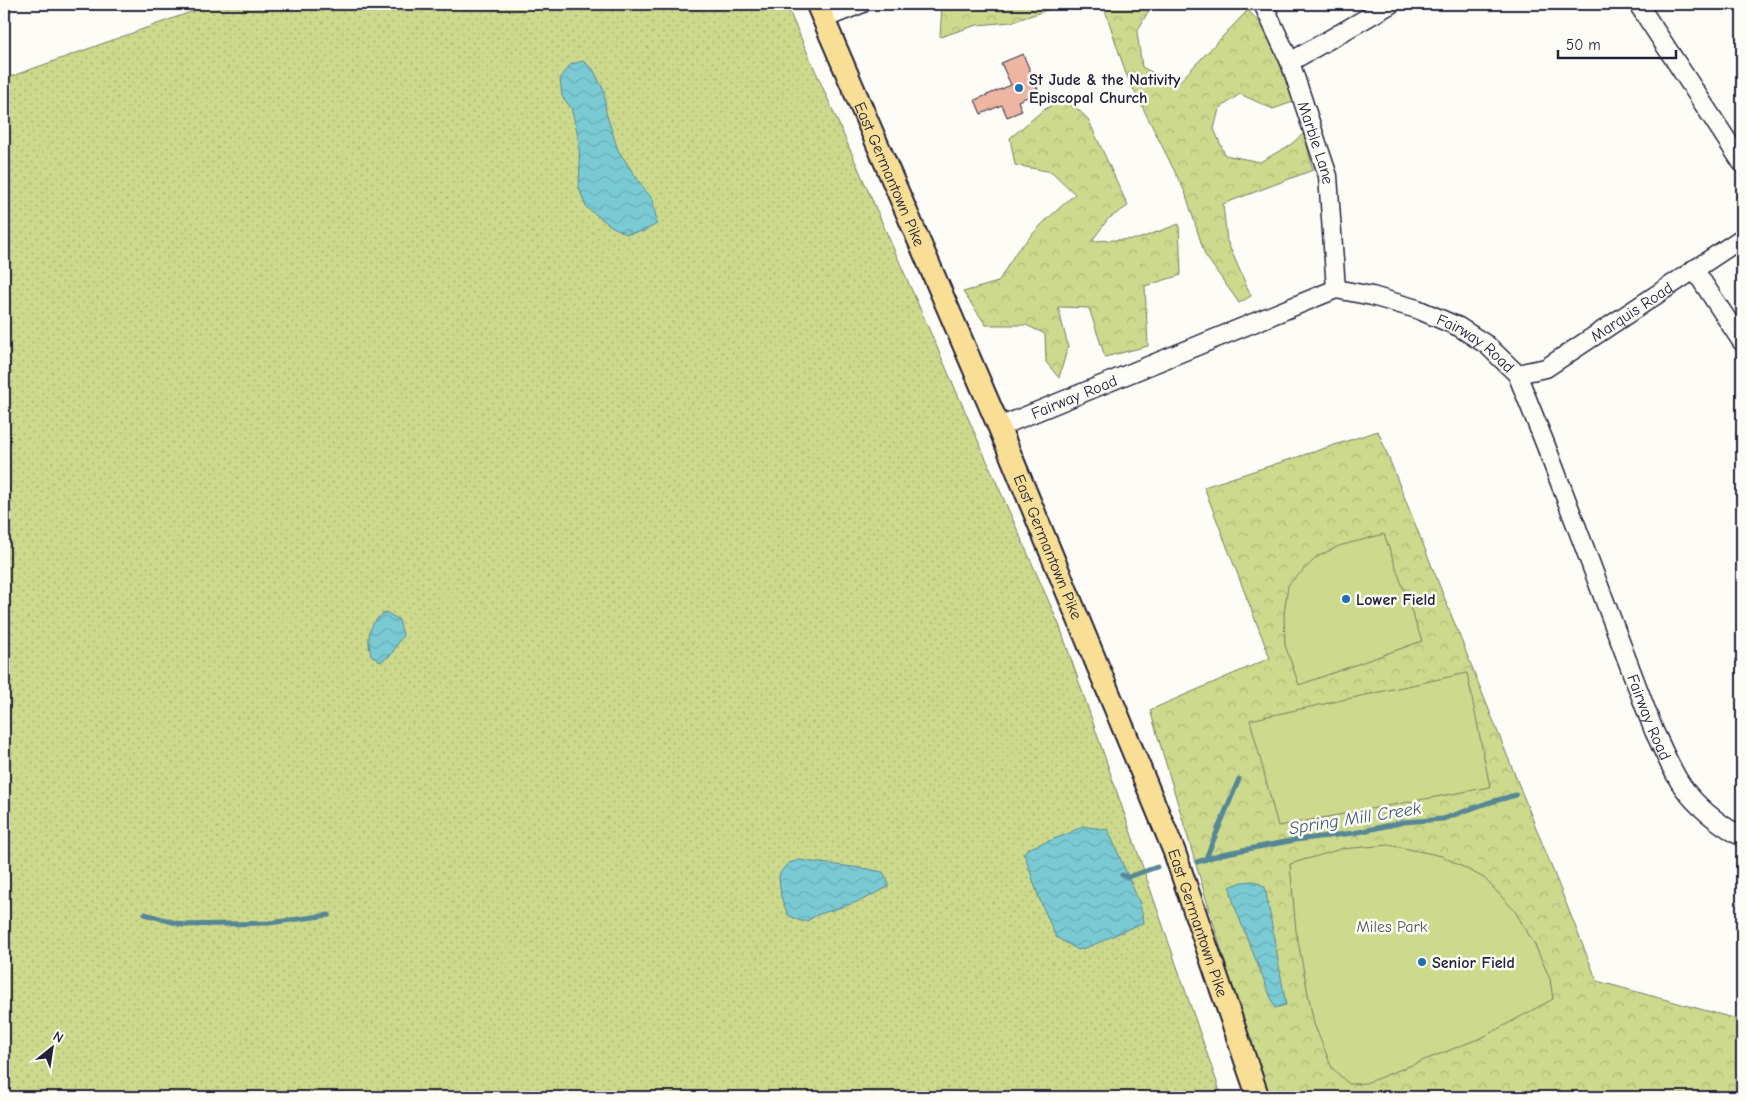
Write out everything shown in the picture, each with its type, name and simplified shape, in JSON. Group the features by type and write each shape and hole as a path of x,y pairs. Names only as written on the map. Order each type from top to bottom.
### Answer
{"main road":[{"name":"East Germantown Pike","path":"820,11 999,427 1174,851 1258,1097"}],"street":[{"path":"820,11 860,4"},
{"name":"Marble Lane","path":"1263,4 1290,62 1328,176 1336,290"},
{"path":"1290,62 1391,4"},
{"path":"1638,4 1742,163"},
{"name":"Marquis Road","path":"1517,374 1546,368 1742,238"},
{"path":"1694,269 1742,342"},
{"name":"Fairway Road","path":"999,427 1336,290 1372,296 1417,309 1459,327 1487,344 1517,374 1654,731 1669,763 1683,787 1704,810 1742,837"}],"green space":[{"path":"213,4 786,4 1060,627 1222,1097 4,1097 4,79"},
{"path":"942,4 1092,4 1056,7 1012,22 977,25 940,37"},
{"path":"1103,4 1152,4 1137,32 1142,67 1176,85 1248,10 1269,33 1296,101 1273,109 1240,94 1219,109 1214,129 1225,155 1260,162 1290,145 1304,133 1313,170 1223,204 1227,241 1251,296 1239,303 1205,255 1185,192 1126,74"},
{"path":"1065,97 1088,119 1128,206 1108,219 1092,241 1138,239 1179,224 1181,275 1145,286 1148,346 1105,357 1089,308 1058,307 1068,346 1059,378 1046,362 1045,334 1026,325 986,325 963,292 998,282 1016,252 1045,221 1075,194 1052,172 1015,165 1010,138 1042,111"},
{"name":"Miles Park","path":"1378,431 1597,981 1737,1019 1742,1035 1742,1097 1265,1097 1150,710 1270,658 1204,487"},
{"name":"Lower Field","path":"1384,534 1422,641 1299,685 1285,645 1284,614 1288,585 1317,557 1339,546"},
{"path":"1467,673 1490,787 1278,826 1250,720"},
{"name":"Senior Field","path":"1389,845 1442,856 1484,878 1514,910 1535,945 1550,979 1553,999 1483,1037 1366,1083 1349,1084 1332,1068 1314,1024 1296,931 1290,864 1341,849"}],"water":[{"path":"583,61 593,69 604,91 606,113 618,150 653,200 657,224 644,231 627,234 611,226 586,207 579,188 578,135 571,108 562,96 560,79 571,64"},
{"path":"386,612 399,620 403,635 391,655 380,662 371,655 369,636 372,625"},
{"path":"1082,826 1108,830 1140,904 1144,923 1078,950 1056,937 1023,855 1027,849 1070,833"},
{"path":"800,860 883,872 888,881 888,887 860,901 817,915 807,921 800,921 788,915 781,897 779,878 780,873 788,863"},
{"path":"1254,881 1265,887 1286,1005 1275,1008 1234,905 1230,887 1242,882"}],"building":[{"name":"St Jude & the Nativity Episcopal Church","path":"1023,54 1039,92 1018,101 1022,111 1007,117 1002,105 981,114 975,100 1011,85 1001,63"}],"waterway":[{"path":"1206,858 1239,779"},
{"name":"Spring Mill Creek","path":"1197,862 1222,854 1295,840 1354,833 1404,822 1443,819 1516,795"},
{"name":"Spring Mill Creek","path":"1122,875 1128,877 1157,867"},
{"name":"Spring Mill Creek","path":"145,914 183,925 269,923 329,915"}],"place":[{"name":"St Jude & the Nativity Episcopal Church","path":"1019,88"},
{"name":"Lower Field","path":"1346,599"},
{"name":"Senior Field","path":"1422,962"}]}
